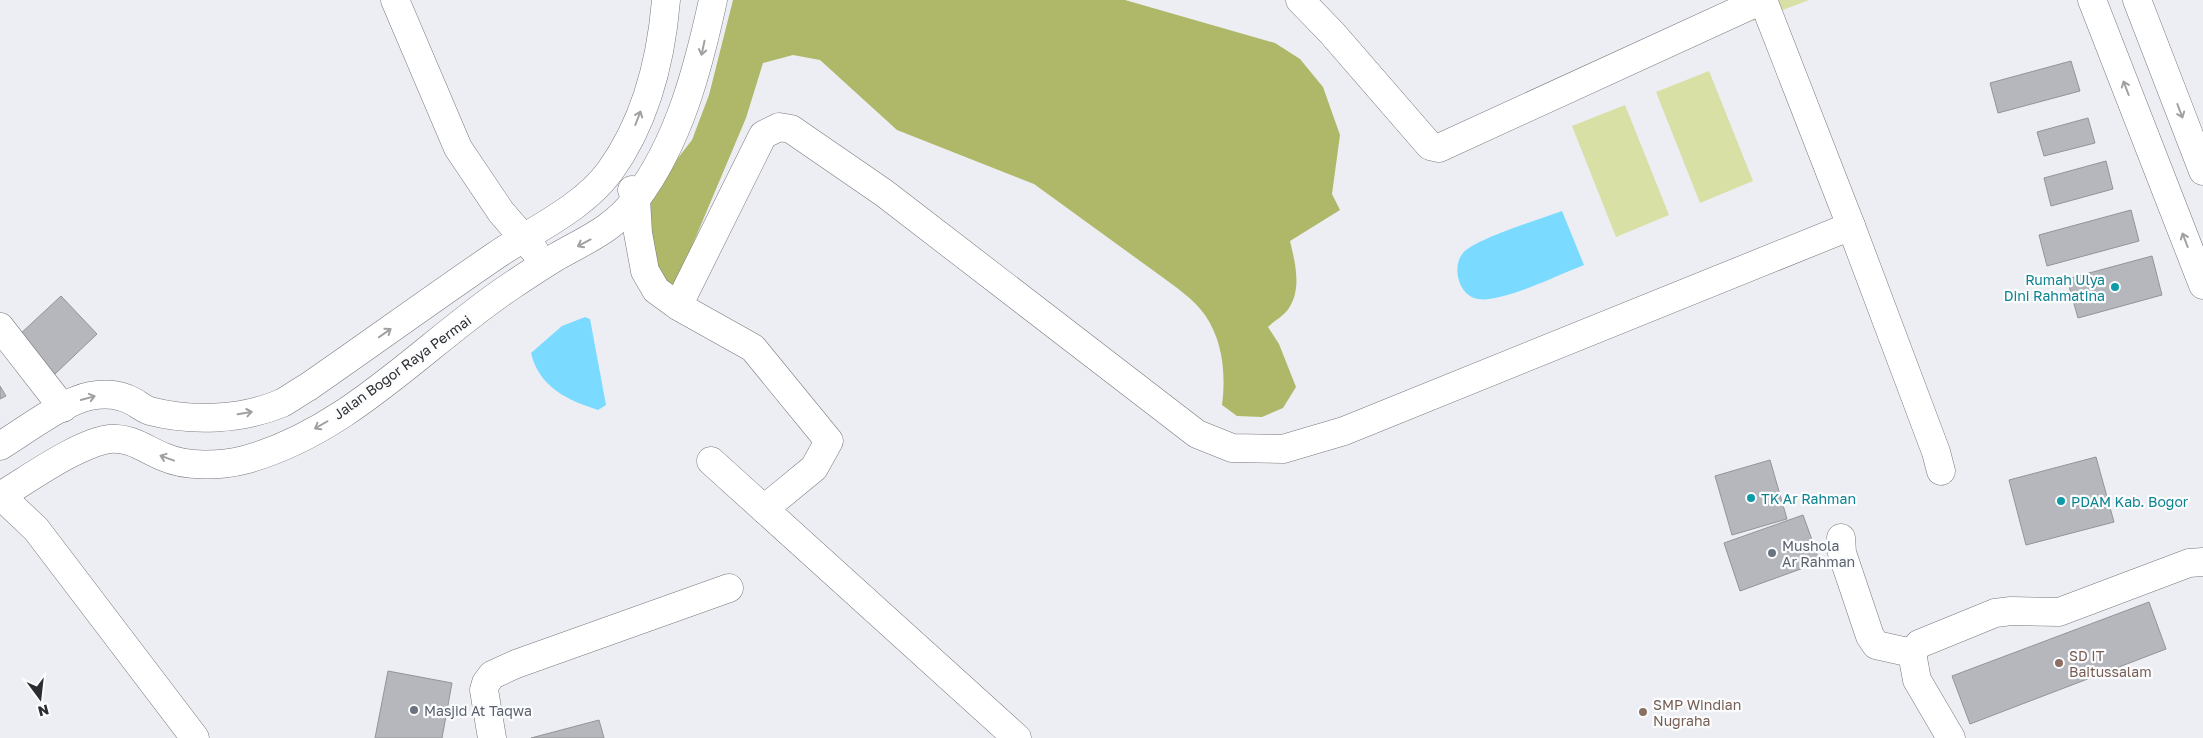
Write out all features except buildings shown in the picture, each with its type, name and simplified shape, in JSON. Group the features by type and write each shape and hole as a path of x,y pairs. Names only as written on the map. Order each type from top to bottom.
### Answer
{"street":[{"path":"394,0 458,148 488,194 522,238 546,264"},
{"path":"0,446 63,408 88,396 106,394 122,396 148,410 174,416 200,418 258,411 282,402 308,387 522,238 580,202 610,172 634,128 655,76 663,35 666,0"},
{"name":"Jalan Bogor Raya Permai","path":"0,495 90,444 111,439 134,442 165,458 180,462 214,463 243,460 276,448 312,431 368,396 510,287 608,228 623,215 657,170 684,106 700,58 713,0"},
{"path":"1300,0 1332,33 1430,146 1439,148 1763,0 1851,226 1936,452 1941,471"},
{"path":"2092,0 2203,285"},
{"path":"2137,0 2203,171"},
{"path":"678,306 762,135 779,127 791,129 884,193 1197,434 1232,448 1283,449 1344,431 1851,226"},
{"path":"618,156 636,199 638,233 645,271 656,290 678,306 753,348 829,441 814,468 764,509"},
{"path":"0,327 63,408"},
{"path":"712,461 1017,738"},
{"path":"0,495 36,529 195,738"},
{"path":"1841,538 1842,553 1870,636 1876,645 1912,653"},
{"path":"1951,738 1916,680 1912,653 1918,644 1994,613 2011,611 2059,612 2189,563 2203,562"},
{"path":"492,738 484,690 492,675 516,664 729,588"}],"green space":[{"path":"733,0 1125,0 1275,43 1300,59 1323,87 1340,135 1332,194 1340,210 1290,241 1296,275 1293,300 1287,311 1268,327 1279,344 1296,387 1283,408 1262,417 1237,416 1222,405 1224,382 1222,358 1216,336 1201,309 1190,298 1034,184 897,130 820,60 793,55 763,63 746,118 673,291 659,292 642,204 692,140 709,95"},
{"path":"1745,0 1809,0 1753,21"},
{"path":"1709,71 1753,181 1700,203 1656,92"},
{"path":"1625,105 1669,215 1616,237 1572,126"}],"water":[{"path":"1562,211 1584,265 1501,297 1478,299 1466,293 1457,273 1459,259 1463,253 1494,236"},
{"path":"585,317 590,319 606,405 598,410 576,402 556,391 540,375 531,353 562,326"}],"place":[{"name":"Rumah Ulya Dini Rahmatina","path":"2115,287"},
{"name":"TK Ar Rahman","path":"1751,498"},
{"name":"PDAM Kab. Bogor","path":"2061,501"},
{"name":"Mushola Ar Rahman","path":"1772,553"},
{"name":"SD IT Baitussalam","path":"2059,663"},
{"name":"Masjid At Taqwa","path":"414,710"},
{"name":"SMP Windian Nugraha","path":"1643,712"}]}
